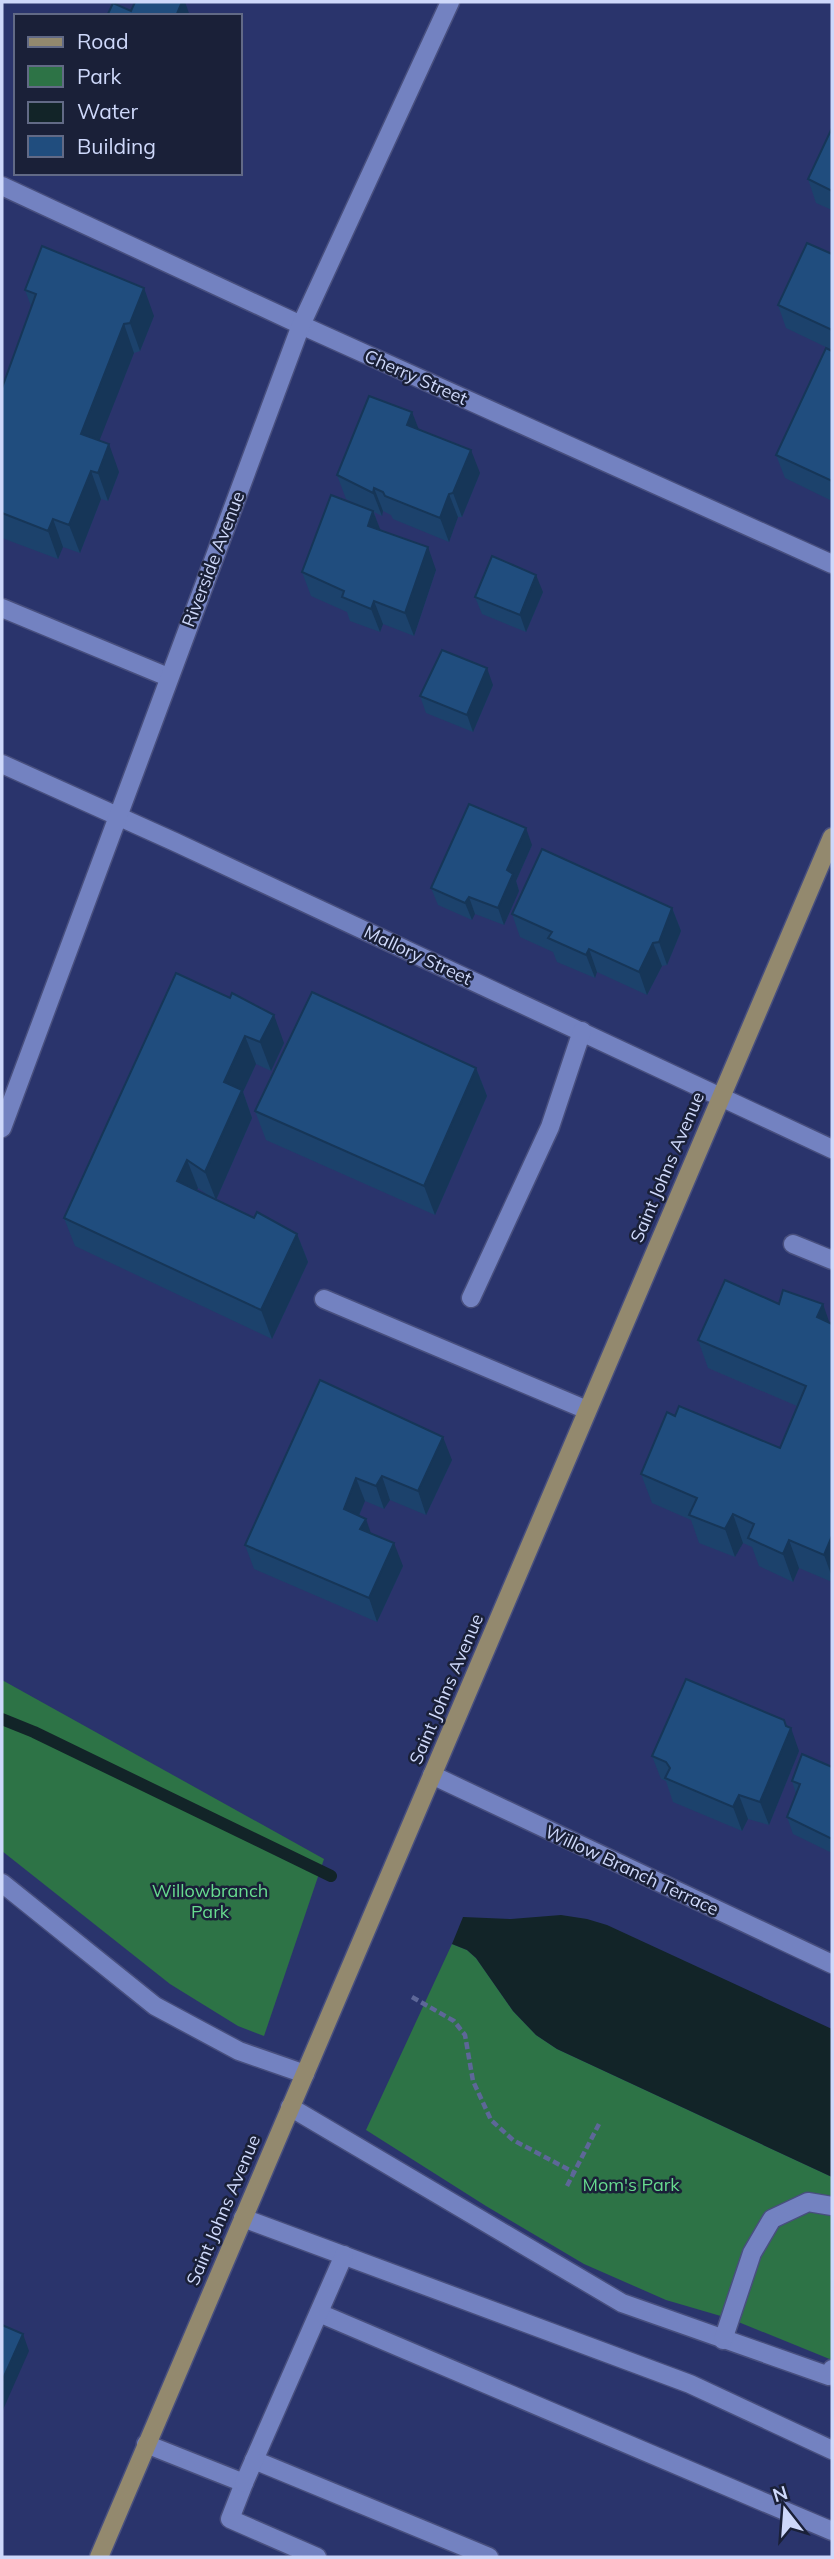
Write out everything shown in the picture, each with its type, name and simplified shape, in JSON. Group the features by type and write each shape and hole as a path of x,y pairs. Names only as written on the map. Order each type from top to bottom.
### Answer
{"main road":[{"name":"Saint Johns Avenue","path":"99,2557 832,837"}],"street":[{"name":"Riverside Avenue","path":"2,1128 301,325 450,2"},
{"name":"Cherry Street","path":"2,186 301,325 832,564"},
{"path":"2,608 169,677"},
{"name":"Mallory Street","path":"2,764 832,1149"},
{"path":"471,1298 550,1127 582,1031"},
{"path":"793,1244 832,1260"},
{"path":"324,1299 587,1409"},
{"name":"Willow Branch Terrace","path":"432,1775 832,1964"},
{"path":"2,1883 155,2006 239,2051 304,2074"},
{"path":"290,2107 622,2303 829,2376 832,2369"},
{"path":"723,2340 752,2253 772,2219 808,2203 832,2206"},
{"path":"243,2218 690,2385 832,2450"},
{"path":"317,2557 230,2519 344,2255"},
{"path":"319,2313 832,2531"},
{"path":"146,2444 244,2483"},
{"path":"254,2460 489,2557"}],"path":[{"path":"412,1997 454,2021 465,2035 473,2081 491,2120 513,2140 575,2173"},
{"path":"567,2186 599,2124"}],"green space":[{"name":"Willowbranch Park","path":"2,1680 324,1859 264,2036 238,2026 170,1984 2,1851"},
{"name":"Mom's Park","path":"452,1944 467,1950 476,1958 513,2011 536,2035 557,2049 832,2177 832,2360 731,2319 666,2300 584,2264 366,2130"}],"water":[{"path":"561,1915 607,1925 832,2029 832,2177 557,2049 536,2035 513,2011 476,1958 467,1950 452,1944 463,1917 511,1919"}],"building":[{"path":"135,2 182,2 177,14 108,14 113,3 131,11"},
{"path":"832,128 832,191 808,179"},
{"path":"807,243 832,254 832,330 778,305"},
{"path":"42,246 144,288 130,323 124,324 81,434 109,444 98,473 91,471 69,525 53,519 48,531 2,513 2,388 36,294 25,290"},
{"path":"826,348 832,351 832,481 776,455"},
{"path":"369,396 412,412 407,425 471,450 440,518 385,496 374,488 373,493 337,475"},
{"path":"331,495 373,511 368,526 428,547 405,613 374,601 371,609 342,597 344,591 302,572"},
{"path":"492,556 536,575 520,615 475,597"},
{"path":"442,650 487,668 467,715 420,696"},
{"path":"469,804 526,828 507,870 513,874 498,908 469,897 465,903 431,888"},
{"path":"542,849 672,908 659,942 653,943 639,972 589,949 586,955 548,938 552,932 512,914"},
{"path":"176,973 230,998 232,993 274,1015 260,1042 245,1036 224,1082 242,1090 205,1172 187,1160 177,1181 254,1218 257,1212 297,1234 261,1310 64,1218"},
{"path":"312,992 476,1068 424,1186 255,1111"},
{"path":"725,1280 779,1304 783,1290 823,1304 817,1317 832,1324 832,1536 824,1555 789,1540 783,1554 748,1538 754,1524 733,1514 725,1529 689,1515 697,1498 641,1474 667,1412 675,1416 679,1406 780,1448 806,1386 698,1340"},
{"path":"320,1380 443,1437 418,1491 382,1476 376,1486 356,1478 344,1509 366,1519 360,1529 394,1543 369,1598 245,1545"},
{"path":"686,1679 784,1720 786,1726 791,1728 760,1802 739,1795 733,1807 665,1778 670,1768 666,1762 652,1756"},
{"path":"802,1754 832,1767 832,1839 787,1817 800,1784 792,1781"},
{"path":"2,2325 23,2334 2,2381"}],"waterway":[{"path":"2,1719 331,1876"}]}
